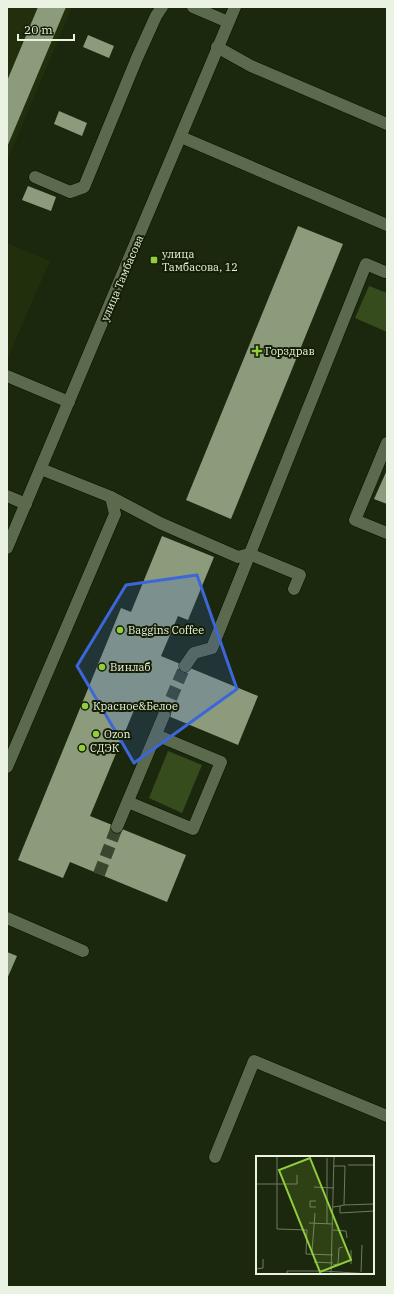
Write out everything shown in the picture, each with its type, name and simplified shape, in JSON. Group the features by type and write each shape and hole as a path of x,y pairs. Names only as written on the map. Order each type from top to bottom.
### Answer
{"street":[{"path":"35,176 70,192 84,187 137,58 156,16 162,7"},
{"path":"193,7 228,22"},
{"name":"улица Тамбасова","path":"7,548 235,7"},
{"path":"217,47 252,66 387,124"},
{"path":"181,137 387,225"},
{"path":"185,666 194,653 212,648 366,264 385,272"},
{"path":"7,376 69,402"},
{"path":"387,443 355,520 387,533"},
{"path":"40,469 110,497 160,523 238,556 250,554 300,575 294,589"},
{"path":"7,496 26,504"},
{"path":"7,767 115,514 110,497"},
{"path":"117,827 164,715"},
{"path":"128,802 193,829 220,762 156,735"},
{"path":"7,918 83,951"},
{"path":"215,1157 254,1061 387,1116"}],"highlighted area":[{"path":"197,575 237,689 134,763 77,666 126,585"}],"shaded area":[{"path":"7,7 72,7 7,161"},
{"path":"7,243 50,261 7,359"},
{"path":"369,286 387,293 387,332 355,318"},
{"path":"168,751 202,765 182,813 149,798"}],"building":[{"path":"38,7 66,7 7,147 7,81"},
{"path":"88,35 114,46 109,58 83,47"},
{"path":"59,111 87,123 82,136 54,124"},
{"path":"28,186 56,197 51,211 22,200"},
{"path":"298,226 343,244 231,519 186,500"},
{"path":"387,470 387,504 374,499"},
{"path":"162,536 214,557 188,620 178,616 161,656 258,696 238,745 137,703 90,816 186,855 167,902 70,862 63,878 18,860 121,608 131,612"},
{"path":"7,952 17,956 7,979"}],"tunnel":[{"path":"164,715 185,666"},
{"path":"99,874 117,827"}],"place":[{"name":"улица Тамбасова, 12","path":"154,260"},
{"name":"Горздрав","path":"257,351"},
{"name":"Baggins Coffee","path":"120,630"},
{"name":"Винлаб","path":"102,667"},
{"name":"Красное&Белое","path":"85,706"},
{"name":"Ozon","path":"96,734"},
{"name":"СДЭК","path":"82,748"}]}
